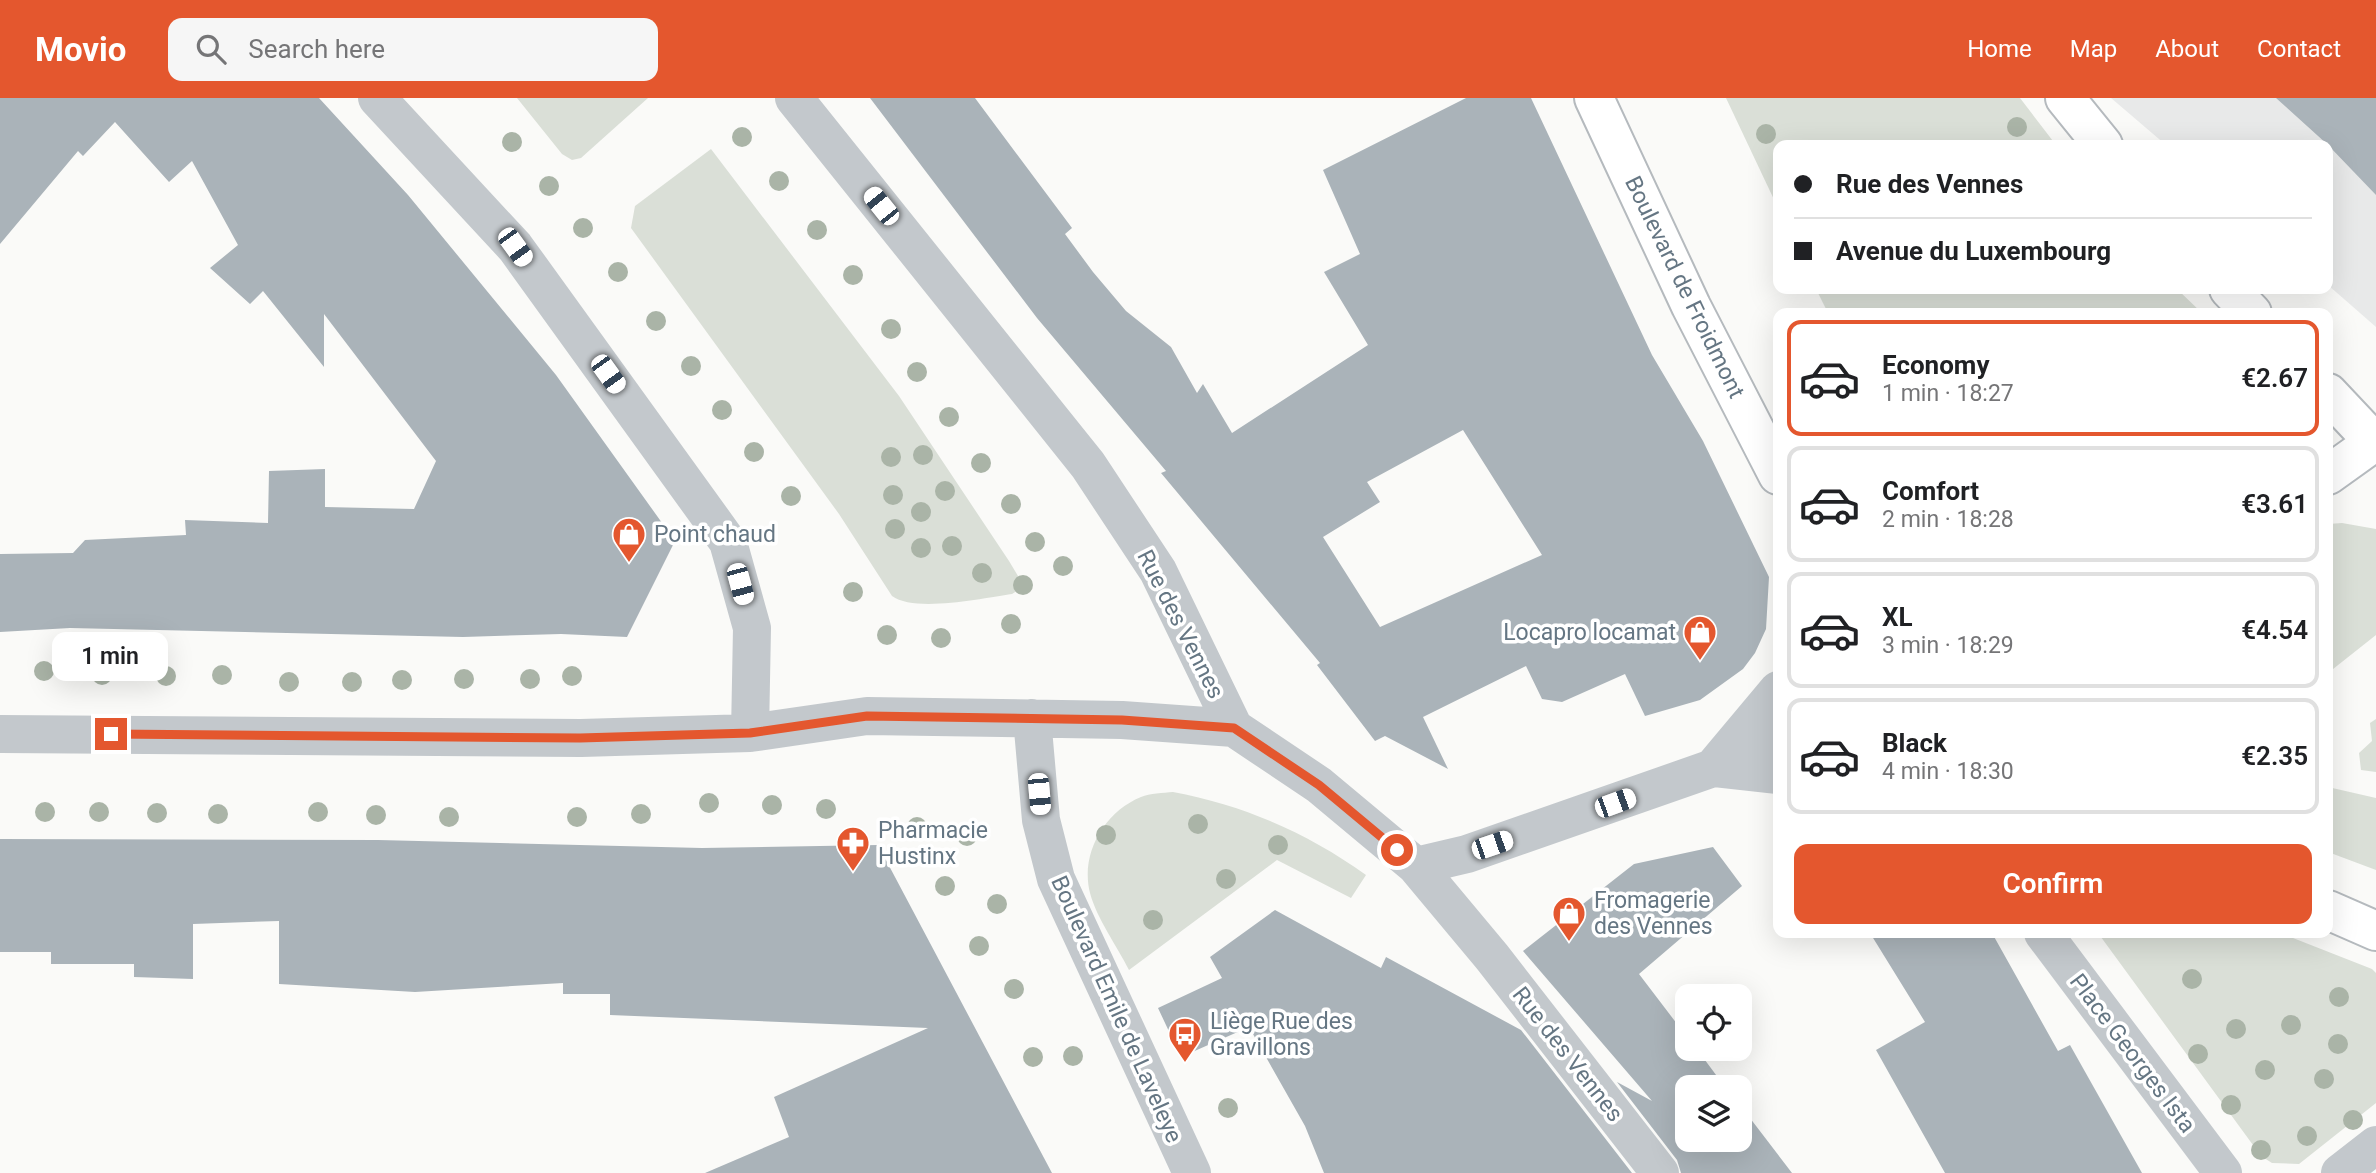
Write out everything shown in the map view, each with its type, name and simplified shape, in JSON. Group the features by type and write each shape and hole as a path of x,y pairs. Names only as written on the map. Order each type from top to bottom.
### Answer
{"main road":[{"name":"Boulevard de Froidmont","path":"1594,98 1690,306 1773,465"},
{"path":"2065,98 2099,140"},
{"path":"2234,294 2247,308"},
{"path":"2333,398 2375,442 2333,471"}],"street":[{"path":"377,98 515,247 728,541 752,628 750,733"},
{"name":"Rue des Vennes","path":"794,98 1088,465 1158,571 1234,728 1319,785 1416,866 1492,957 1660,1173"},
{"path":"1713,768 1773,696"},
{"path":"0,734 580,738 750,733 867,716 1122,720 1234,728"},
{"name":"Boulevard Emile de Laveleye","path":"1032,718 1041,820 1056,879 1192,1173"},
{"path":"1416,866 1467,854 1713,768 1773,743"},
{"path":"1713,768 1773,774"},
{"name":"Place Georges Ista","path":"2047,938 2223,1173"},
{"path":"2340,1173 2376,1145"}],"shaded area":[{"path":"517,98 648,98 581,158 572,160 562,154"},
{"path":"1726,98 2020,98 2052,140 1773,140 1773,197"},
{"path":"2111,98 2376,98 2376,327 2333,289 2333,140 2160,140"},
{"path":"711,149 899,396 1009,561 1018,576 1020,589 1012,594 932,604 903,601 892,596 839,514 631,228 635,206"},
{"path":"1818,294 2182,294 2197,308 1826,308"},
{"path":"2333,524 2376,529 2376,635 2333,669"},
{"path":"2376,719 2376,772 2361,770 2359,753 2372,741 2370,723"},
{"path":"2333,788 2376,798 2376,870 2333,854"},
{"path":"1173,792 1225,805 1274,823 1321,846 1366,875 1351,898 1277,860 1129,970 1093,903 1088,878 1092,849 1106,824 1128,804 1148,795"},
{"path":"2102,938 2293,938 2372,969 2376,973 2376,1103 2299,1164 2272,1163 2261,1156"}],"building":[{"path":"0,98 319,98 408,195 556,375 675,541 627,637 561,634 463,637 70,628 0,632 0,554 73,553 85,540 186,535 185,520 268,523 269,471 325,469 325,507 414,509 436,461 324,314 324,367 263,291 250,304 210,268 238,245 192,161 169,182 115,122 83,156 78,151 0,244"},
{"path":"870,98 975,98 1072,228 1065,234 1093,272 1126,311 1171,347 1197,393 1203,384 1232,433 1368,345 1324,272 1360,254 1323,170 1466,98 1531,98 1652,355 1703,441 1769,577 1766,629 1755,653 1743,669 1700,700 1645,716 1625,674 1562,702 1542,699 1526,666 1423,717 1448,769 1385,736 1375,741 1317,665 1320,663 1161,473 1166,471 1037,318","holes":["1463,430 1542,555 1380,627 1323,537 1380,502 1367,482"]},
{"path":"2276,98 2376,98 2376,195 2333,150 2333,140 2322,140"},
{"path":"0,839 378,840 702,848 878,845 1052,1173 705,1173 789,1137 774,1097 928,1028 610,1015 610,994 563,994 563,983 415,992 279,984 279,921 193,924 193,979 134,977 134,964 51,964 51,952 0,952"},
{"path":"1713,847 1742,886 1639,974 1675,1021 1675,1061 1706,1061 1716,1075 1675,1075 1675,1152 1752,1152 1752,1121 1792,1173 1681,1173 1677,1160 1617,1082 1652,1101 1523,951 1634,864"},
{"path":"1275,910 1381,968 1386,957 1521,1030 1632,1173 1324,1173 1305,1126 1249,1027 1181,1057 1158,1008 1222,978 1210,957"},
{"path":"1873,938 1995,938 2058,1051 2070,1045 2142,1173 1945,1173 1876,1050 1925,1022"}],"place":[{"name":"Point chaud","path":"629,564"},
{"name":"Locapro locamat","path":"1700,662"},
{"name":"Pharmacie Hustinx","path":"853,873"},
{"name":"Fromagerie des Vennes","path":"1569,943"},
{"name":"Liège Rue des Gravillons","path":"1185,1064"}],"route":[{"path":"111,734 580,738 750,733 867,716 1122,720 1234,728 1319,785 1397,850"}]}
